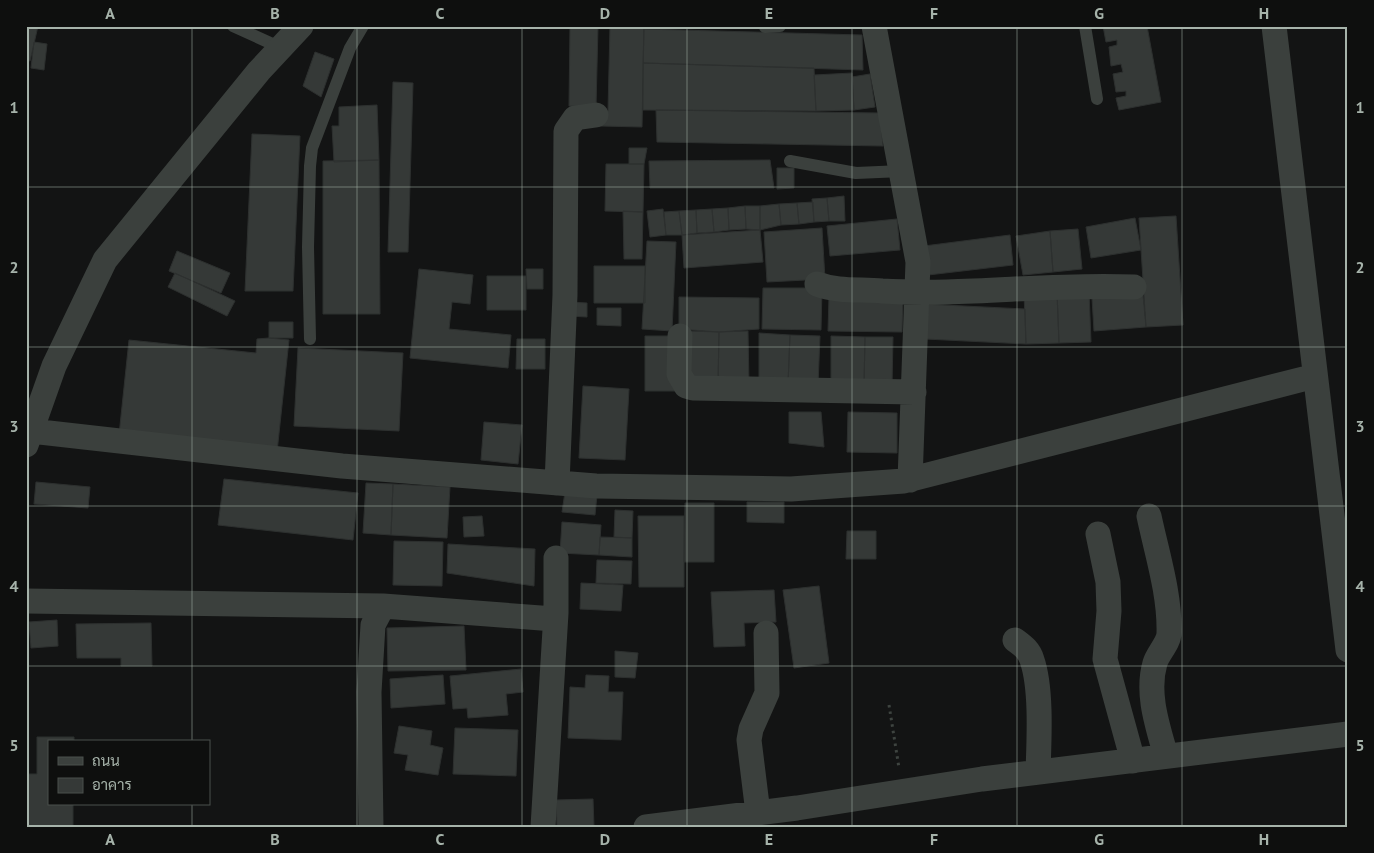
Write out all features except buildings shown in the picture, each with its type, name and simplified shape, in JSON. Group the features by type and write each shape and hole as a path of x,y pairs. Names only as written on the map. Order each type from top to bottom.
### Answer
{"street":[{"path":"301,26 279,47 105,260 54,366 29,438 596,486 791,489 910,480 1315,376"},
{"path":"874,26 918,262 910,480"},
{"path":"1274,26 1315,376 1345,582 1348,650"},
{"path":"557,483 565,266 566,131 575,118 596,116"},
{"path":"817,284 835,288 917,294 1085,285 1134,286"},
{"path":"680,336 679,374 686,386 693,388 914,392"},
{"path":"1149,516 1168,612 1170,635 1155,662 1152,684 1154,714 1166,756"},
{"path":"1098,534 1108,582 1109,611 1105,659 1133,760"},
{"path":"543,827 556,558"},
{"path":"26,601 383,606 554,619"},
{"path":"371,827 369,692 371,654 373,625 383,606"},
{"path":"758,813 749,740 751,729 767,694 766,633"},
{"path":"1015,640 1028,651 1035,675 1039,736 1038,772"},
{"path":"646,827 758,813 1038,772 1348,734"}],"lane":[{"path":"233,26 279,47"},
{"path":"310,340 308,247 312,148 350,48 363,26"},
{"path":"765,27 780,26"},
{"path":"1085,26 1097,99"},
{"path":"790,160 856,173 902,171"}],"path":[{"path":"889,705 903,792"}]}
